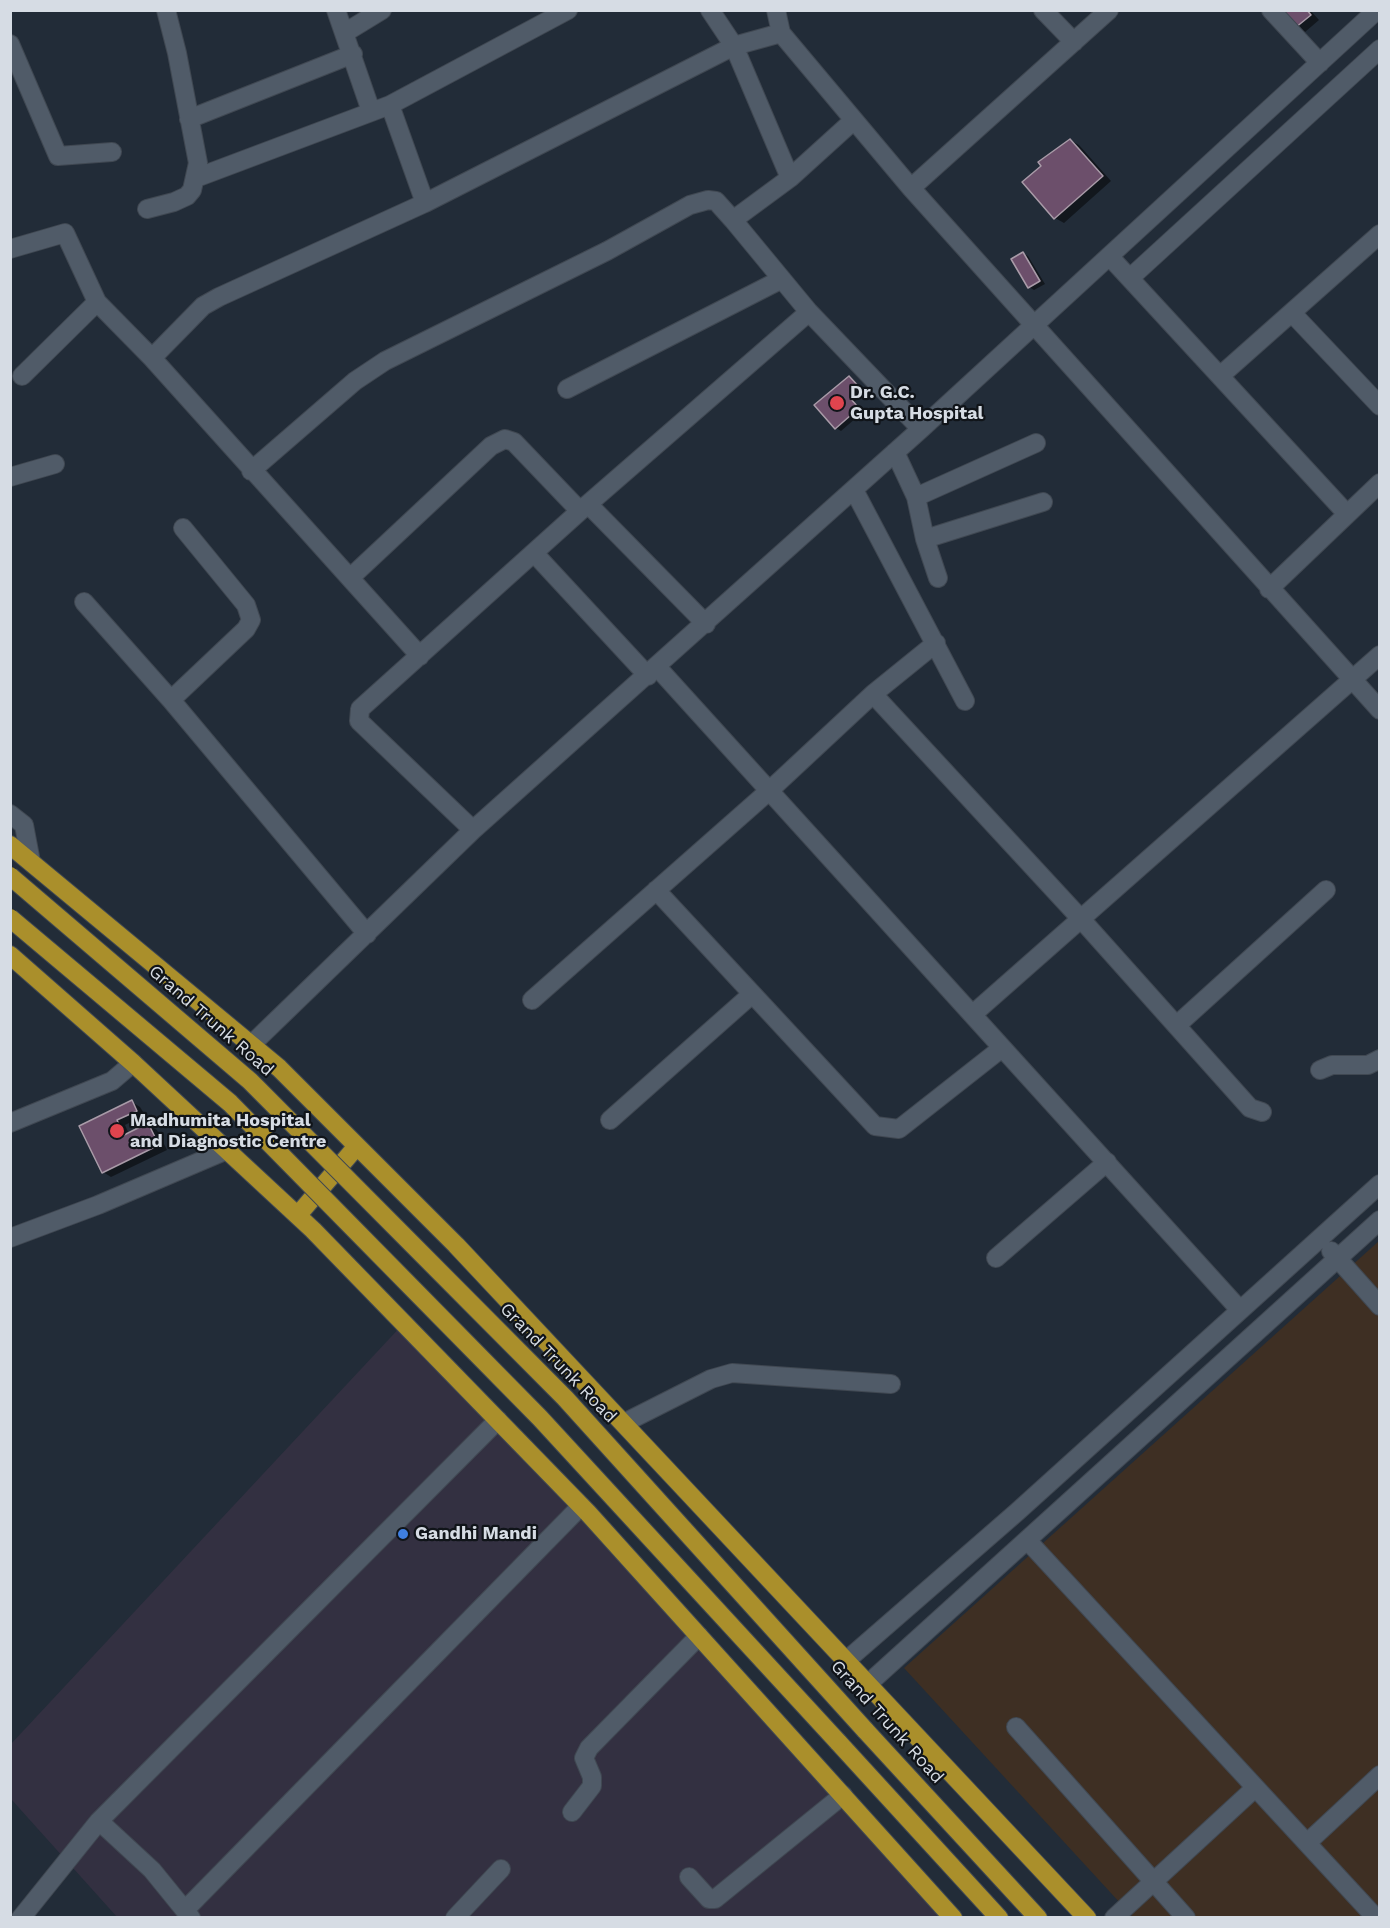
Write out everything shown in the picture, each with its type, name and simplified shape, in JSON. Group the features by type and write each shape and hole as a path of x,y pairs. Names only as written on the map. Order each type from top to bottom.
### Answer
{"highway":[{"path":"10,845 279,1068 456,1245 1087,1917"},
{"name":"Grand Trunk Road","path":"10,876 250,1081 565,1398 865,1730 1038,1917"},
{"path":"10,918 230,1103 540,1418 999,1917"},
{"path":"10,955 133,1063 298,1215 581,1506 953,1917"},
{"path":"298,1215 357,1146"}],"street":[{"path":"147,209 187,196 196,178 198,163 177,53 166,10"},
{"path":"336,10 346,32 371,111"},
{"path":"346,32 382,10"},
{"path":"196,178 390,105 568,10"},
{"path":"710,10 734,46 789,178"},
{"path":"776,10 781,33 911,188 1380,711"},
{"path":"1043,10 1074,42"},
{"path":"911,188 1109,10"},
{"path":"1271,10 1320,63"},
{"path":"251,1045 368,934 472,830 653,672 854,490 1377,10"},
{"path":"152,358 203,306 219,297 425,203 734,46 781,33"},
{"path":"10,44 58,156 112,152"},
{"path":"1130,278 1380,49"},
{"path":"189,119 353,54"},
{"path":"390,105 425,203"},
{"path":"733,220 789,178 854,120"},
{"path":"251,471 355,381 385,361 607,251 700,201 716,201 809,312 921,429"},
{"path":"10,249 65,233 97,302 152,358 251,471 420,656"},
{"path":"1220,376 1378,237"},
{"path":"1110,257 1347,514"},
{"path":"567,389 782,279"},
{"path":"22,376 97,302"},
{"path":"472,830 359,721 358,715 364,704 584,507 809,312"},
{"path":"1292,314 1380,406"},
{"path":"351,578 491,446 505,440 514,442 706,624"},
{"path":"916,497 1036,443"},
{"path":"895,452 916,497 925,539 938,578"},
{"path":"10,477 55,464"},
{"path":"1269,589 1380,483"},
{"path":"854,490 965,701"},
{"path":"925,539 1042,502"},
{"path":"171,700 246,629 251,620 246,605 183,528"},
{"path":"534,553 770,789 1240,1310"},
{"path":"84,602 171,700 368,934"},
{"path":"532,1000 770,789 873,694 936,643"},
{"path":"973,1014 1380,654"},
{"path":"873,694 1081,919 1250,1108 1262,1112"},
{"path":"10,814 24,825 31,862"},
{"path":"656,890 875,1126 899,1129 1002,1048"},
{"path":"1177,1025 1326,890"},
{"path":"610,1120 752,995"},
{"path":"1320,1070 1332,1065 1368,1065 1380,1059"},
{"path":"10,1122 112,1081 133,1063"},
{"path":"10,1238 99,1205 227,1150"},
{"path":"996,1258 1107,1162"},
{"path":"847,1660 1025,1504 1380,1184"},
{"path":"869,1683 1380,1220"},
{"path":"1319,1239 1380,1306"},
{"path":"624,1423 711,1379 732,1372 891,1384"},
{"path":"21,1917 99,1821 498,1420"},
{"path":"99,1821 152,1870 189,1913 581,1506"},
{"path":"1027,1540 1376,1917"},
{"path":"572,1812 592,1786 592,1778 584,1758 589,1748 699,1636"},
{"path":"1016,1727 1186,1917"},
{"path":"1307,1843 1380,1774"},
{"path":"1114,1917 1255,1788"},
{"path":"689,1877 709,1899 715,1899 843,1796"},
{"path":"455,1917 501,1869"}],"shaded area":[{"path":"1379,1241 1379,1917 1133,1917 904,1668"},
{"name":"Gandhi Mandi","path":"404,1323 951,1917 117,1917 11,1799 10,1745"}],"building":[{"path":"1281,10 1307,10 1311,15 1295,28"},
{"path":"1070,139 1103,176 1054,219 1022,182 1041,166 1038,162"},
{"path":"1023,252 1040,281 1028,288 1011,259"},
{"path":"849,376 861,389 850,398 859,408 835,429 814,405"},
{"path":"132,1100 137,1111 117,1120 124,1135 148,1123 159,1145 102,1173 79,1126"}],"place":[{"name":"Dr. G.C. Gupta Hospital","path":"837,403"},
{"name":"Madhumita Hospital and Diagnostic Centre","path":"117,1131"},
{"name":"Gandhi Mandi","path":"403,1534"}]}
